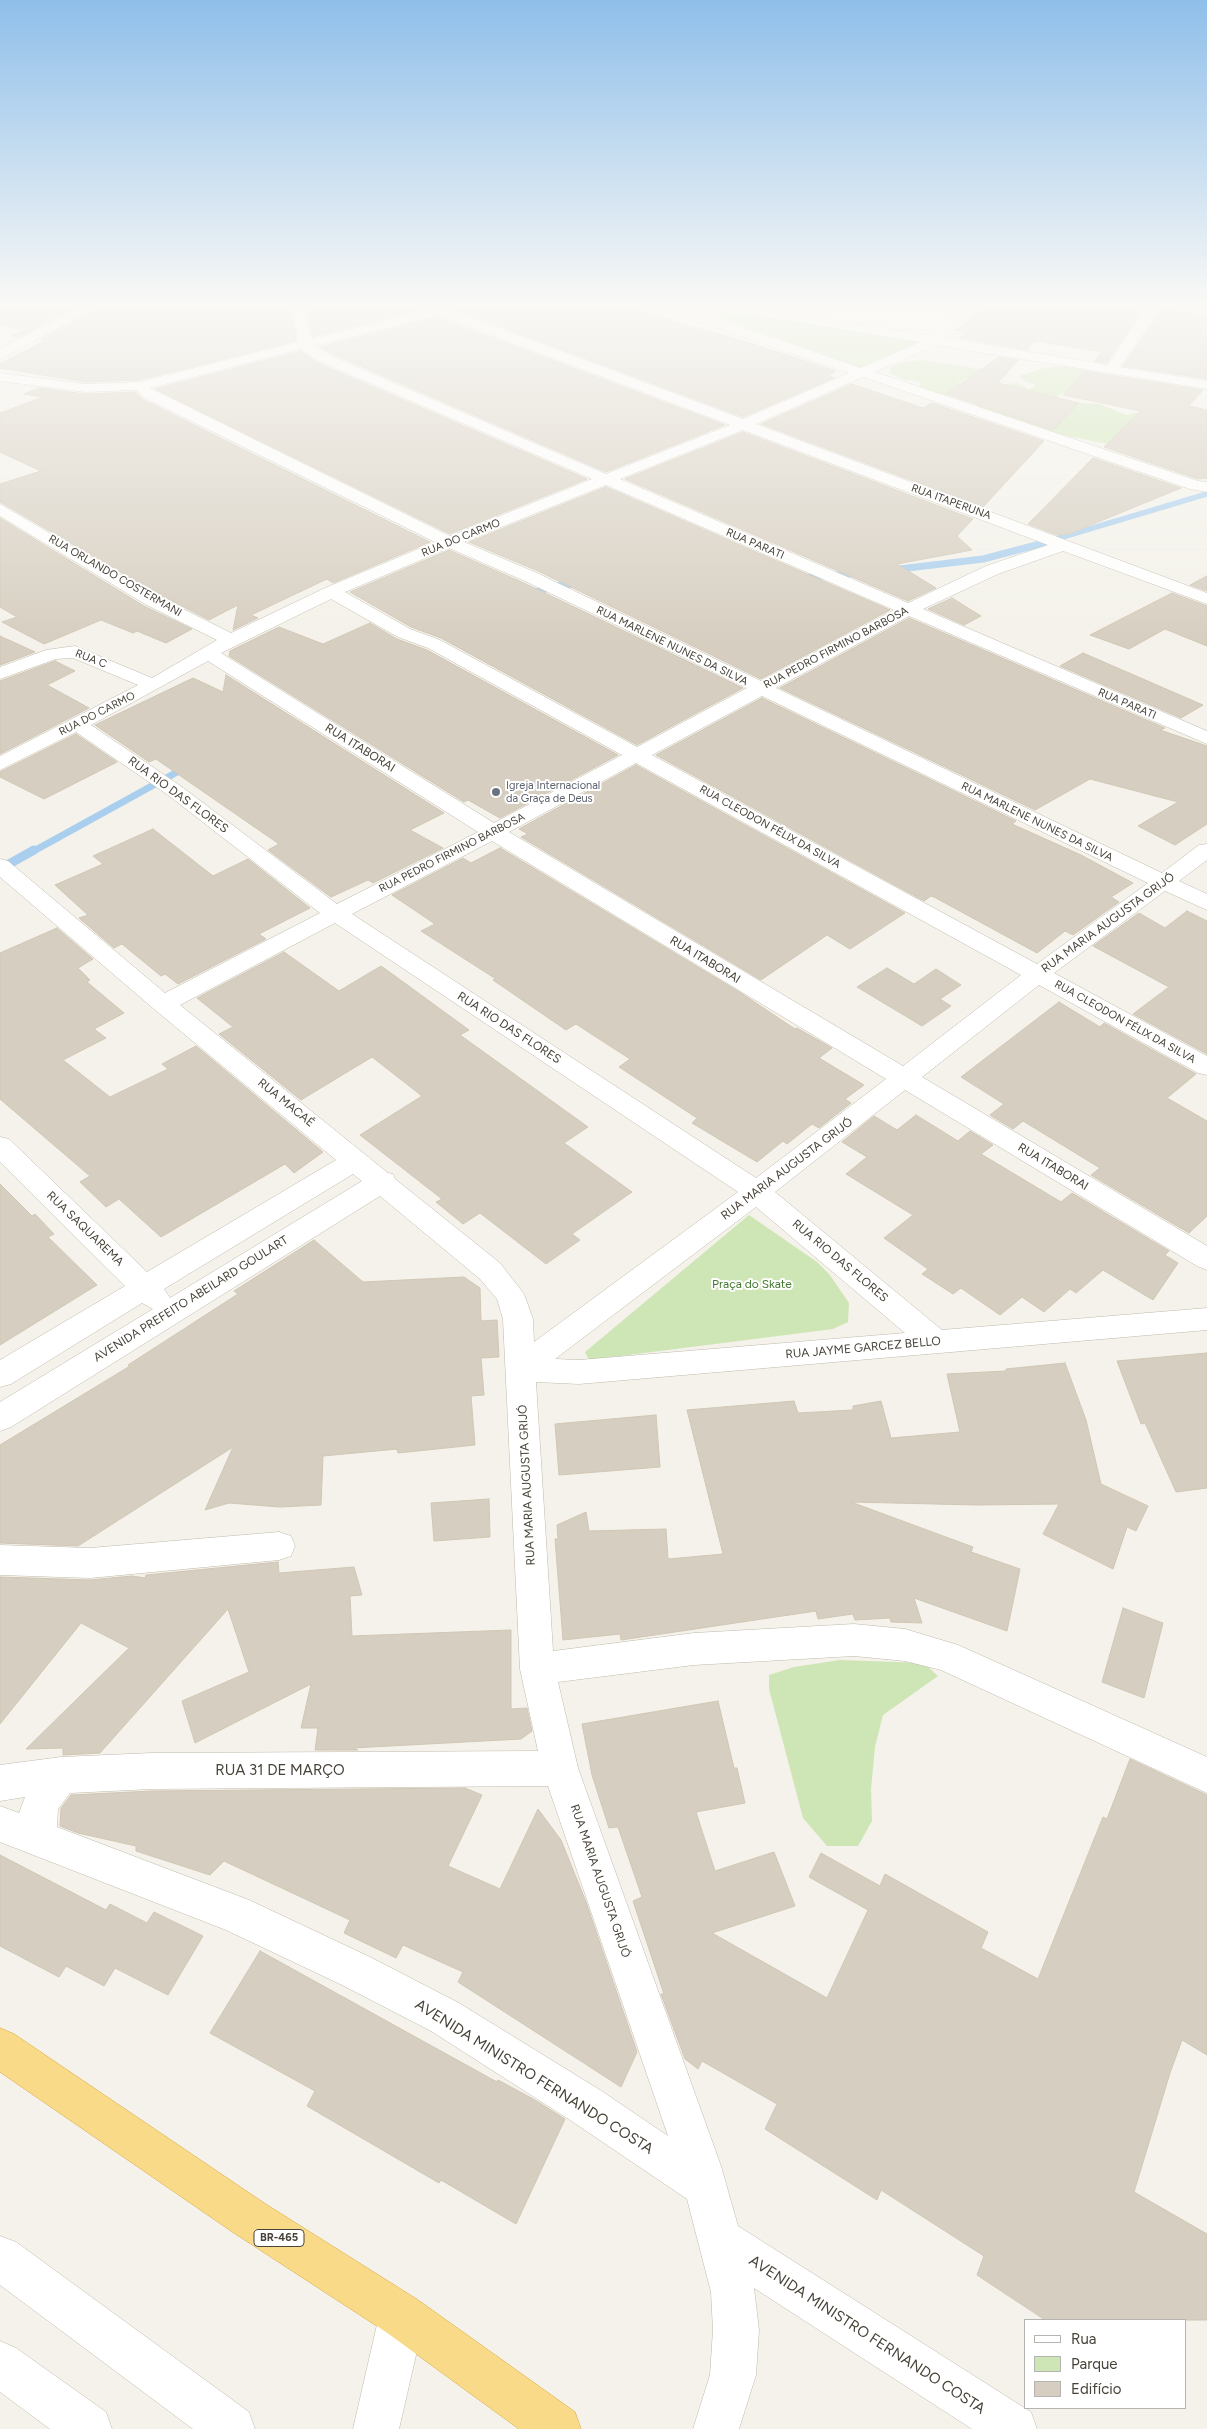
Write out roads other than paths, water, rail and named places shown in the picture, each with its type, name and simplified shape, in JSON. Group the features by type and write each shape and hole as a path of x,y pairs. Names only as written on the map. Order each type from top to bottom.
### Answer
{"highway":[{"name":"BR-465","path":"0,2048 249,2218 402,2316 558,2429"}],"street":[{"name":"RUA MARLENE NUNES DA SILVA","path":"198,419 450,542 531,577 759,689 1207,903"},
{"name":"RUA PARATI","path":"467,419 1207,738"},
{"name":"RUA ITAPERUNA","path":"727,419 1207,599"},
{"name":"RUA DO CARMO","path":"0,764 153,684 231,640 331,592 755,419"},
{"path":"1001,419 1203,488"},
{"name":"RUA ORLANDO COSTERMANI","path":"0,508 150,600 231,640"},
{"name":"RUA PEDRO FIRMINO BARBOSA","path":"163,1004 493,832 907,610 992,570 1060,543"},
{"name":"RUA CLEODON FÉLIX DA SILVA","path":"331,592 404,633 434,644 1207,1067"},
{"name":"RUA C","path":"0,673 53,654 75,652 153,684"},
{"name":"RUA ITABORAI","path":"208,653 493,832 1207,1259"},
{"name":"RUA RIO DAS FLORES","path":"77,724 144,768 335,913 757,1192 935,1341"},
{"name":"RUA MARIA AUGUSTA GRIJÓ","path":"716,2429 733,2375 736,2330 733,2292 705,2186 560,1768 537,1669 520,1369 757,1192 1038,974 1207,850"},
{"name":"RUA MACAÉ","path":"0,866 163,1004 383,1181 490,1271 510,1294 518,1319 520,1369"},
{"name":"RUA SAQUAREMA","path":"0,1146 170,1313"},
{"path":"0,1375 356,1160"},
{"name":"AVENIDA PREFEITO ABEILARD GOULART","path":"0,1418 383,1181"},
{"name":"RUA JAYME GARCEZ BELLO","path":"520,1369 579,1372 935,1341 1207,1320"},
{"path":"0,1560 90,1563 279,1546"},
{"path":"537,1669 694,1649 854,1640 906,1645 946,1656 1207,1775"},
{"name":"RUA 31 DE MARÇO","path":"0,1783 61,1775 152,1771 560,1768"},
{"path":"38,1839 38,1814 43,1799 61,1775"},
{"name":"AVENIDA MINISTRO FERNANDO COSTA","path":"0,1824 235,1914 356,1971 436,2013 585,2105 705,2186"},
{"name":"AVENIDA MINISTRO FERNANDO COSTA","path":"719,2240 1014,2429"},
{"path":"0,2258 232,2429"},
{"path":"376,2429 402,2316"},
{"path":"0,2364 89,2429"}],"waterway":[{"path":"1039,544 1207,494"},
{"path":"891,570 983,559 1044,543"},
{"path":"801,578 859,573"},
{"path":"528,594 560,585 580,584"},
{"path":"32,852 188,766"},
{"path":"0,869 34,850"}],"place":[{"name":"Igreja Internacional da Graça de Deus","path":"496,792"}],"park label":[{"name":"Praça do Skate","path":"752,1284"}]}
